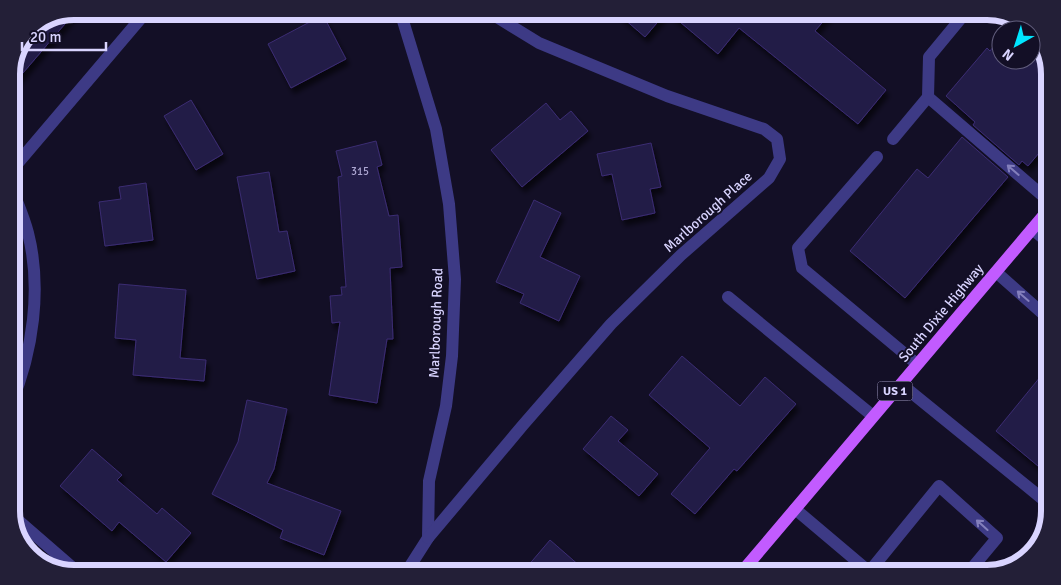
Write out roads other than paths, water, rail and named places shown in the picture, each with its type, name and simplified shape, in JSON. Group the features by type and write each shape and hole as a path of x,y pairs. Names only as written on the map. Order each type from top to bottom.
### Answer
{"main road":[{"name":"South Dixie Highway","path":"748,565 1041,218"}],"street":[{"path":"20,160 139,20"},
{"name":"Marlborough Road","path":"403,20 436,129 450,204 455,279 452,356 446,406 429,481 428,538"},
{"name":"Marlborough Place","path":"428,538 611,324 682,255 769,178 780,159 777,139 764,129 667,96 539,43 502,20"},
{"path":"893,140 928,98 929,57 960,20"},
{"path":"928,98 1041,194"},
{"path":"877,157 798,248 802,268 917,364"},
{"path":"20,211 28,234 34,277 33,319 27,353 20,375"},
{"path":"1032,229 1041,236"},
{"path":"996,272 1041,312"},
{"path":"728,297 873,416"},
{"path":"901,384 1041,498"},
{"path":"876,565 939,486 997,538 974,565"},
{"path":"795,509 861,565"},
{"path":"22,523 70,565"},
{"path":"411,565 428,538"}]}
